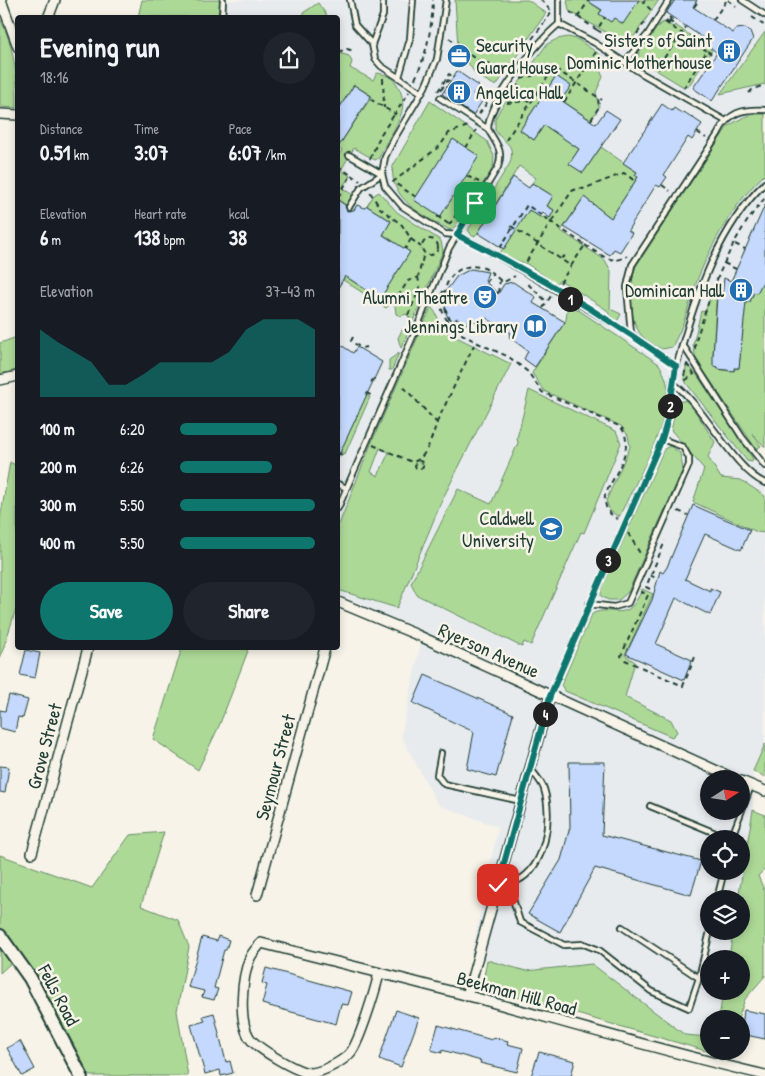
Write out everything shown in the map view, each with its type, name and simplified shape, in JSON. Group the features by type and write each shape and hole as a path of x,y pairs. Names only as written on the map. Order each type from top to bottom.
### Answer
{"street":[{"path":"1,0 15,39"},
{"path":"49,15 55,0"},
{"path":"0,114 15,115"},
{"path":"0,380 15,377"},
{"name":"Ryerson Avenue","path":"340,603 715,770"},
{"name":"Grove Street","path":"32,853 87,650"},
{"name":"Seymour Street","path":"257,895 324,650"},
{"path":"467,996 550,696"},
{"path":"751,786 765,791"},
{"name":"Fells Road","path":"0,936 30,978 81,1076"},
{"name":"Beekman Hill Road","path":"379,973 376,989 352,1050 344,1059 312,1073 299,1070 258,1046 248,1036 241,998 250,958 261,943 379,973 467,996 685,1056 765,1075"}],"lane":[{"path":"222,15 223,0"},
{"path":"350,0 355,25 372,44 375,59 422,93"},
{"path":"372,44 383,15 383,0"},
{"path":"399,77 410,38 413,0"},
{"path":"446,0 437,59 422,93 385,157 382,174 385,186 402,206 445,234 457,235 484,248 631,334 676,366"},
{"path":"488,129 491,113 501,96 532,52 559,24 559,0"},
{"path":"625,62 648,34 669,0"},
{"path":"742,0 765,15"},
{"path":"559,24 595,43 679,95 724,120"},
{"path":"340,503 449,248 498,167 502,156 497,142 488,129 439,94"},
{"path":"631,334 627,288 632,265 718,134 724,120 738,112 765,110"},
{"path":"350,155 382,174"},
{"path":"349,207 360,188 382,174"},
{"path":"550,696 662,439 668,418 676,366 714,257 751,196 765,183"},
{"path":"683,346 746,443 765,466"},
{"path":"674,384 687,393 738,460 758,480 765,483"},
{"path":"589,604 614,607 628,603 689,465 689,458 683,447 662,439"},
{"path":"340,485 346,488"},
{"path":"441,753 437,775 444,784 521,801"},
{"path":"498,885 517,882 533,868 545,842 548,817 544,788 530,768"},
{"path":"734,830 751,786"},
{"path":"650,806 708,830"},
{"path":"508,883 520,922 564,945 584,944 599,950 651,992 689,1008 699,978 708,940"},
{"path":"622,927 699,978"}],"path":[{"path":"370,158 381,134 404,102 412,86 426,50 432,21 433,0"},
{"path":"527,45 552,12 541,0"},
{"path":"578,17 589,0"},
{"path":"570,12 623,45 631,42 653,9 643,2 645,0"},
{"path":"694,7 699,0"},
{"path":"713,20 727,0"},
{"path":"675,19 669,17 668,19 672,25 664,22 715,56"},
{"path":"597,30 605,18"},
{"path":"664,58 666,65 661,68 658,67 656,60 664,58 686,26"},
{"path":"449,38 459,48 482,62 492,64 506,76"},
{"path":"340,51 347,49 354,52"},
{"path":"679,95 706,50"},
{"path":"564,102 596,52"},
{"path":"384,108 385,68"},
{"path":"521,79 556,69 602,100"},
{"path":"506,140 553,70"},
{"path":"439,94 449,74 454,77"},
{"path":"439,94 448,80 451,82 445,92"},
{"path":"517,85 538,103"},
{"path":"749,93 753,89 765,86"},
{"path":"433,89 447,98"},
{"path":"591,120 599,107 598,97"},
{"path":"476,117 490,98"},
{"path":"370,99 395,114"},
{"path":"504,103 534,100"},
{"path":"466,148 480,124"},
{"path":"416,197 394,182 440,146 449,133 470,126"},
{"path":"698,132 706,138 701,145"},
{"path":"340,167 351,175 340,194"},
{"path":"525,264 572,191 624,173 635,181"},
{"path":"437,216 449,227 484,175"},
{"path":"467,176 478,183"},
{"path":"662,185 670,191"},
{"path":"366,187 380,208 402,224 411,239 421,246 424,254 418,277 420,288 408,315"},
{"path":"371,193 378,190"},
{"path":"695,351 697,338 724,264 765,198"},
{"path":"498,251 527,205 605,258 622,260 628,256"},
{"path":"482,206 490,212"},
{"path":"512,227 571,266"},
{"path":"404,249 411,239"},
{"path":"421,246 428,239 434,240 438,245"},
{"path":"424,254 429,256 434,254 442,239"},
{"path":"735,244 745,249"},
{"path":"559,284 585,245"},
{"path":"561,258 565,256"},
{"path":"724,264 736,268"},
{"path":"454,330 444,317 440,306 440,297 451,277 467,269 483,268 493,272 500,280 512,280 519,273"},
{"path":"486,283 493,272"},
{"path":"393,304 408,281 418,277"},
{"path":"498,293 500,280"},
{"path":"523,281 538,290 547,302"},
{"path":"716,283 723,283"},
{"path":"445,287 443,305 450,321 457,328 459,325 455,320"},
{"path":"543,308 550,297"},
{"path":"422,325 449,327 509,357 528,372 542,392 621,427 627,436 627,448 604,501 610,514 618,519"},
{"path":"353,338 351,341 361,348 367,347"},
{"path":"367,442 412,462 418,461 423,456 474,346"},
{"path":"687,364 691,369 694,374 686,380 684,376 687,364"},
{"path":"371,382 374,379 377,380"},
{"path":"398,381 437,423"},
{"path":"366,392 371,395"},
{"path":"340,454 344,456"},
{"path":"675,518 679,510 688,515"},
{"path":"627,531 643,559"},
{"path":"668,534 650,574 646,587 649,588 646,594 648,595 621,656 625,660 683,686 695,657"},
{"path":"650,574 657,579"},
{"path":"640,596 642,592 646,594"}],"shaded area":[{"name":"Caldwell University","path":"220,0 765,0 765,340 747,427 765,464 765,744 753,771 753,810 750,830 700,830 700,880 741,880 740,890 700,890 700,940 732,940 730,950 700,950 700,1000 722,1000 720,1010 700,1010 700,1036 685,1035 593,964 526,971 471,956 498,827 438,805 401,736 423,632 340,596 340,15 218,15"}],"green space":[{"path":"142,0 220,0 218,15 138,15"},
{"path":"455,0 528,0 546,13 496,86 476,75 458,47"},
{"path":"567,0 595,0 592,4 601,10 599,14 614,18 639,0 659,0 633,38 626,44 569,11"},
{"path":"318,3 327,15 304,15 303,13"},
{"path":"0,18 9,40 14,62 15,108 0,107"},
{"path":"664,22 673,27 675,25 712,50 688,87 682,86 638,59 639,52 660,24"},
{"path":"765,32 765,84 720,94"},
{"path":"568,37 577,39 602,56 604,63 600,70 603,77 596,92 599,107 591,120 561,100 570,86 556,76 520,130 534,140 544,125 579,149 570,163 583,173 601,147 637,172 635,175 638,177 611,218 584,197 561,231 605,260 611,271 610,309 621,314 618,320 612,320 607,310 560,280 556,284 527,264 499,254 529,210 540,217 549,218 554,210 547,206 553,196 532,183 536,178 519,166 478,233 473,237 468,230 510,163 510,147 495,130 495,119 500,109 547,44 557,39"},
{"path":"340,53 349,56 352,62 350,68 373,80 377,73 392,78 398,86 403,99 397,125 379,158 375,160 354,148 341,170 350,176 342,188 353,195 346,205 340,201 340,153 342,150 340,144 372,96 354,85 340,107"},
{"path":"430,101 487,141 494,156 493,168 456,226 450,230 410,205 396,188 393,178 393,166"},
{"path":"765,114 765,174 727,220 712,246 700,273 683,323 672,347 662,349 644,338 634,321 631,292 636,266 728,126 744,117"},
{"path":"379,192 397,212 441,241 443,251 413,321 406,314 401,316 396,314 395,306 392,303 386,308 343,280 345,276 380,299 409,253 383,234 391,221 367,206 374,195"},
{"path":"765,276 765,447 752,433 761,446 756,449 696,359 693,345 701,311 705,312 714,288 723,292 723,297 717,297 716,303 713,356 718,369 729,371 739,368 745,302 750,302 754,292 757,293"},
{"path":"568,303 659,364 667,382 667,404 657,437 619,517 610,511 606,501 630,447 628,435 621,426 544,391 532,373 566,320"},
{"path":"431,307 444,331 511,364 443,498 397,608 340,591 340,522 371,444","holes":["380,448 389,452 378,476 371,472"]},
{"path":"410,328 401,348 398,338 402,330"},
{"path":"15,338 15,370 0,374 0,343"},
{"path":"399,353 392,370 389,370 389,360"},
{"path":"687,364 697,375 753,459 752,462 747,461 686,383 684,376"},
{"path":"529,390 616,431 621,443 584,533 581,532 531,645 524,642 522,647 417,595 411,583 458,489 491,504 518,443 517,438"},
{"path":"365,394 370,397 345,454 340,452 340,447"},
{"path":"688,400 715,442 708,457 721,478 741,480 765,496 765,533 757,532 693,502 704,469 671,430 677,402"},
{"path":"670,446 680,453 683,469 628,592 619,600 608,600 601,596 601,590 664,449"},
{"path":"10,462 15,465 15,612 0,659 0,519"},
{"path":"642,589 653,594 625,655 635,662 625,697 671,720 677,732 672,737 565,691 561,685 592,614 600,611 625,611 636,601"},
{"path":"181,650 248,651 219,726 198,770 153,739"},
{"path":"765,744 765,777 753,771"},
{"path":"753,810 765,815 765,869 758,876 765,892 765,976 750,993 750,950 730,950 732,940 750,940 750,890 740,890 741,880 750,880 750,830"},
{"path":"164,832 141,906 178,920 189,947 177,1011 188,1076 90,1076 36,973 0,928 0,855 92,888 130,835"},
{"path":"0,947 12,962 0,973"},
{"path":"487,960 526,971 592,964 685,1035 700,1036 700,1049 482,987"},
{"path":"722,1000 745,1000 741,1010 720,1010"}],"building":[{"path":"586,0 639,0 623,24 614,18 611,22 599,14 602,10"},
{"name":"Sisters of Saint Dominic Motherhouse","path":"675,0 697,0 693,7 733,33 736,29 745,28 750,31 753,39 712,101 693,88 717,53 707,44 709,42 666,13"},
{"name":"Angelica Hall","path":"457,71 479,86 473,94 483,100 473,115 442,94"},
{"path":"556,76 571,86 561,100 596,124 606,110 620,119 583,173 569,164 579,149 544,125 534,140 520,130"},
{"path":"354,85 371,96 340,144 340,107"},
{"path":"662,104 672,111 674,108 683,114 684,112 702,124 692,140 688,137 664,175 667,177 660,187 656,185 628,230 632,233 620,252 614,249 610,255 564,227 584,197 611,218 638,177 635,175 637,172 623,163"},
{"path":"453,139 479,156 440,217 414,200"},
{"path":"513,177 529,188 532,183 553,196 547,206 554,210 550,218 543,213 540,217 529,210 504,249 478,233"},
{"path":"340,201 345,205 347,211 354,210 357,205 365,208 367,206 391,221 383,235 410,252 380,299 345,276 340,285"},
{"name":"Dominican Hall","path":"765,205 765,278 757,293 754,292 750,302 746,302 739,368 734,368 734,371 718,369 718,367 713,366 717,296 722,297 724,278 731,281"},
{"path":"471,269 488,272 485,281 498,294 504,284 513,282 536,297 533,303 565,322 535,367 524,359 528,351 509,337 511,333 486,318 477,322 468,320 467,324 457,318 452,322 448,318 445,310 446,291 457,276"},
{"path":"340,344 353,353 357,347 382,362 340,453"},
{"path":"693,505 750,530 741,550 705,534 685,579 710,591 710,588 720,592 710,615 676,598 656,644 692,660 684,680 626,654 652,600 660,571 663,573 667,567"},
{"path":"26,650 40,653 35,678 20,675"},
{"path":"425,675 513,714 496,777 467,769 474,732 413,703"},
{"path":"9,695 28,700 23,718 18,717 15,732 0,728 0,710 5,711"},
{"path":"569,762 605,762 602,835 700,861 691,895 595,868 560,932 528,914 561,860 570,827"},
{"path":"0,766 9,767 5,793 0,792"},
{"path":"218,936 229,940 226,950 224,950 214,988 218,989 214,1000 202,997 204,991 188,987 202,937 217,941"},
{"path":"266,968 352,992 348,1005 341,1004 336,1024 262,1004 267,985 262,983"},
{"path":"396,1010 419,1018 401,1067 379,1059"},
{"path":"750,1011 765,1014 765,1039 750,1036"},
{"path":"214,1013 226,1062 230,1061 233,1073 221,1076 220,1070 205,1074 191,1025 205,1021 203,1016"},
{"path":"438,1025 492,1040 493,1037 508,1041 507,1044 523,1048 517,1072 480,1063 481,1061 442,1050 442,1053 431,1050"},
{"path":"20,1041 35,1069 22,1076 7,1048"},
{"path":"539,1052 575,1061 571,1076 531,1076"}],"place":[{"name":"Sisters of Saint Dominic Motherhouse","path":"729,51"},
{"name":"Security Guard House","path":"459,56"},
{"name":"Angelica Hall","path":"459,92"},
{"name":"Dominican Hall","path":"741,290"},
{"name":"Alumni Theatre","path":"485,297"},
{"name":"Jennings Library","path":"535,326"},
{"name":"Caldwell University","path":"551,529"}],"route":[{"path":"475,203 457,235 484,248 631,334 676,366 668,418 662,439 622,526 550,696 498,885"}]}
